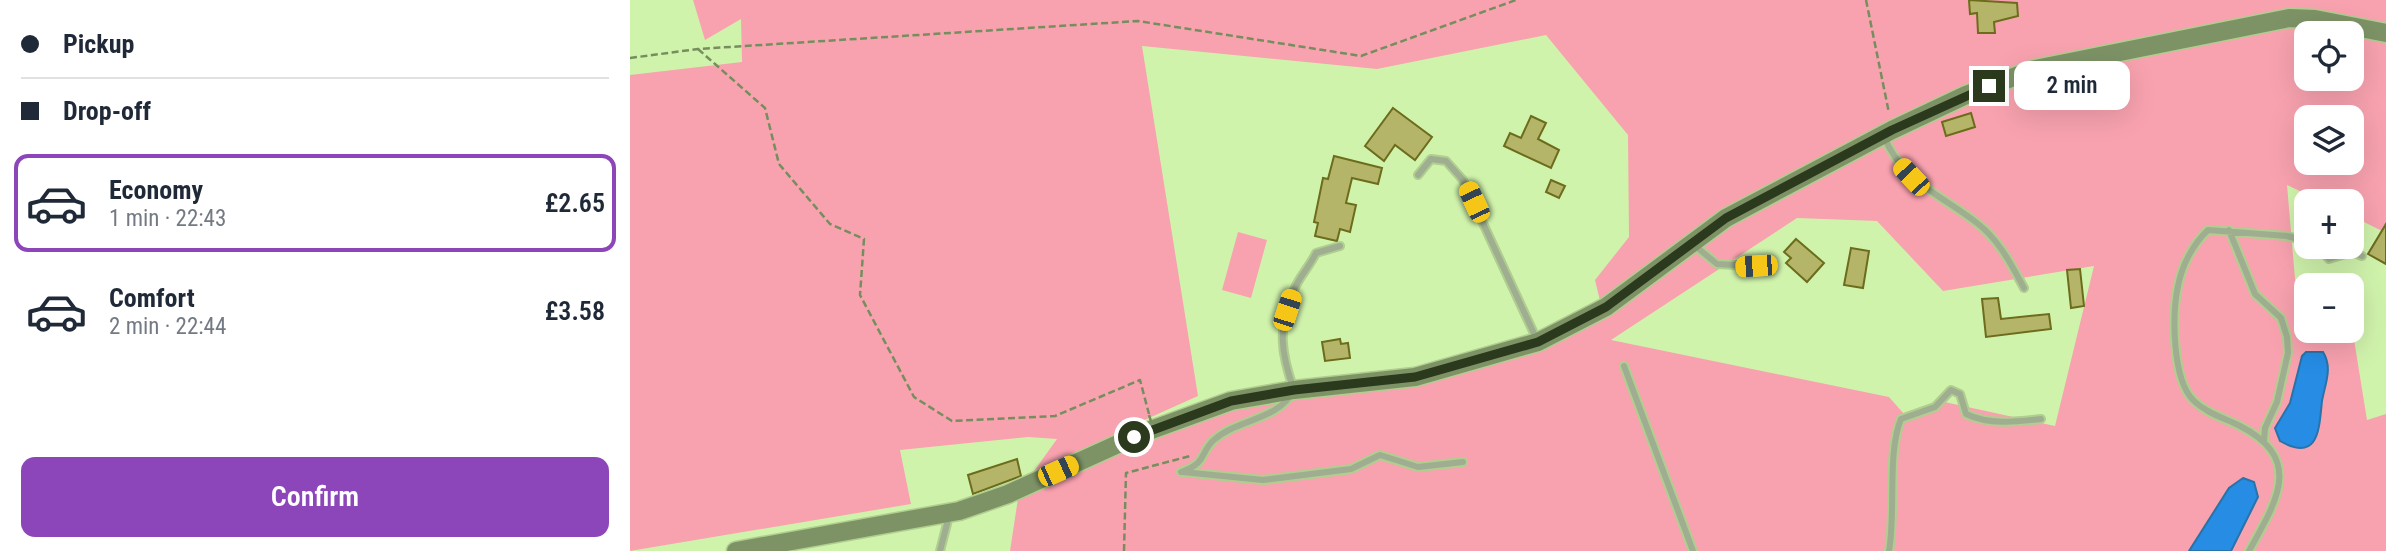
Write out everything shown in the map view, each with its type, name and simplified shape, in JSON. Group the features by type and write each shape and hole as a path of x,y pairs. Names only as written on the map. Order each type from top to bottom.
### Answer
{"main road":[{"path":"736,551 950,513 1008,494 1140,434 1231,401 1294,390 1379,383 1424,375 1538,342 1606,307 1690,242 1726,218 1888,132 1966,95 2035,69 2223,29 2289,18 2315,19 2386,33"}],"lane":[{"path":"1888,132 1894,159 1911,177 1978,223 2003,248 2024,288"},
{"path":"1418,176 1431,159 1446,161 1463,180 1538,342"},
{"path":"2249,551 2269,515 2280,483 2277,460 2272,448 2264,441 2209,412 2193,400 2184,384 2176,353 2175,308 2185,264 2195,244 2208,230 2294,238"},
{"path":"2229,230 2255,294 2281,318 2287,337 2288,353 2277,402 2264,428 2264,441"},
{"path":"1690,242 1717,264 1756,266"},
{"path":"1340,246 1316,253 1293,290 1282,324 1281,352 1294,390 1283,405 1213,439 1201,463 1181,472 1263,480 1344,471 1380,455 1418,467 1463,462"},
{"path":"1624,366 1693,551"},
{"path":"1889,551 1893,533 1895,447 1901,419 1941,403 1951,390 1960,394 1966,414 1973,417 1998,422 2041,419"},
{"path":"940,551 950,513"}],"path":[{"path":"630,58 698,49 1138,20 1361,56 1516,0"},
{"path":"1866,0 1888,132"},
{"path":"698,49 765,108 779,164 830,224 864,239 860,295 914,397 952,421 1055,416 1140,380 1156,438 1168,435"},
{"path":"1124,551 1126,473 1208,451"}],"shaded area":[{"path":"693,0 2386,0 2386,233 2364,222 2364,189 2296,189 2287,185 2295,273 2294,343 2355,343 2367,420 2386,414 2386,551 1010,551 1019,492 1057,439 1028,437 900,450 911,504 630,551 630,75 742,62 741,19 705,40","holes":["1546,35 1628,135 1629,237 1595,280 1602,309 1433,373 1203,410 1132,442 1131,426 1198,396 1142,46 1377,69","1797,218 1877,221 1943,291 2094,266 2055,426 1940,401 1905,415 1889,397 1611,340"]},
{"path":"1238,232 1267,240 1251,298 1222,290"}],"water":[{"path":"2306,352 2323,352 2328,370 2318,432 2315,440 2303,448 2280,441 2275,428 2290,403 2302,356"},
{"path":"2243,478 2254,482 2258,497 2231,551 2189,551 2229,488"}],"building":[{"path":"1969,0 2017,3 2018,16 1994,22 1995,33 1978,33 1977,13 1970,14"},
{"path":"1393,108 1432,137 1415,160 1395,145 1384,161 1365,146"},
{"path":"1971,113 1975,127 1946,136 1942,122"},
{"path":"1531,116 1546,123 1538,139 1559,150 1551,168 1504,146 1510,133 1521,138"},
{"path":"1334,156 1382,168 1378,184 1352,178 1346,203 1356,205 1350,232 1340,229 1337,241 1315,236 1318,223 1314,222 1323,178 1328,179"},
{"path":"1551,180 1565,186 1559,198 1546,192"},
{"path":"2386,224 2386,264 2368,254"},
{"path":"1796,239 1824,263 1807,282 1786,263 1791,258 1784,252"},
{"path":"1851,248 1869,251 1863,288 1844,285"},
{"path":"2080,269 2084,306 2071,308 2067,270"},
{"path":"1998,298 2001,319 2049,314 2051,329 1986,337 1982,299"},
{"path":"1340,339 1341,344 1348,343 1350,358 1325,361 1322,342"},
{"path":"1017,459 1021,476 973,494 968,475"}],"route":[{"path":"1134,437 1231,401 1294,390 1415,377 1538,342 1580,323 1606,307 1707,229 1726,218 1892,130 1989,86"}]}
